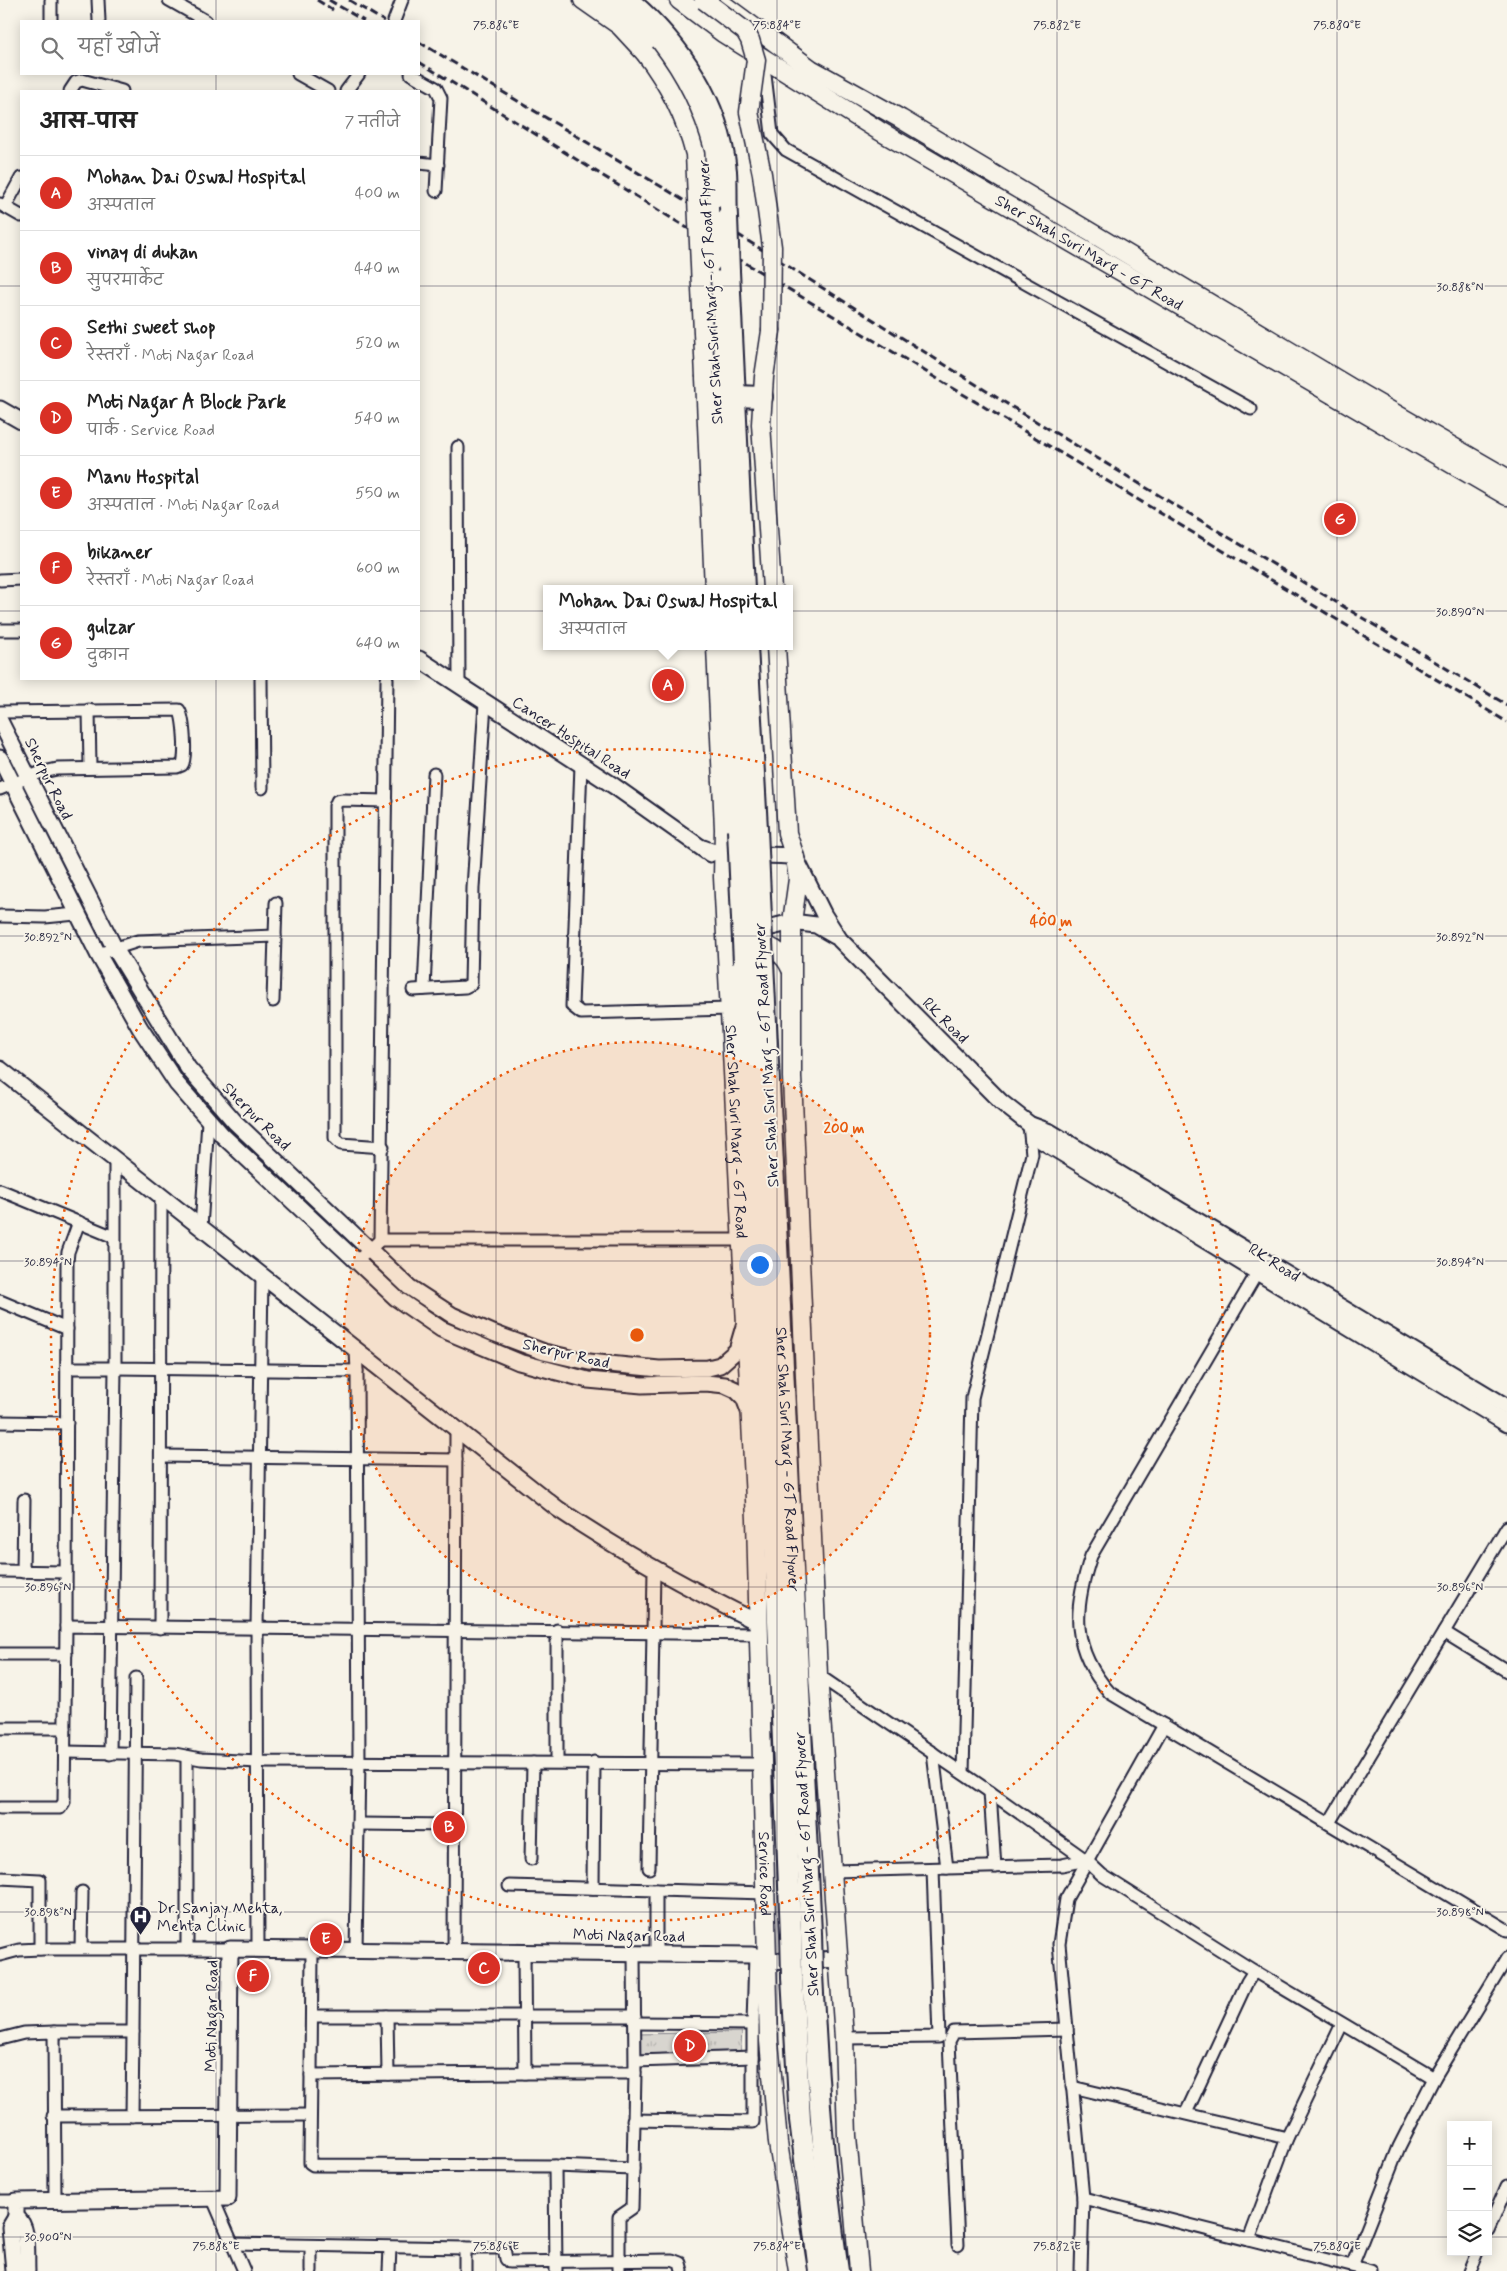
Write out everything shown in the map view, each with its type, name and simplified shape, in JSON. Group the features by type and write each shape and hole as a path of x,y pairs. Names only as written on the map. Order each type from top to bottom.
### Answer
{"highway":[{"name":"Sher Shah Suri Marg - GT Road Flyover","path":"605,0 644,46 673,70 693,111 707,165 712,408 726,585"},
{"name":"Sher Shah Suri Marg - GT Road Flyover","path":"628,0 666,35 698,82 709,106 726,170 744,585"},
{"path":"736,396 762,397"},
{"name":"Sher Shah Suri Marg - GT Road Flyover","path":"729,650 747,830"},
{"name":"Sher Shah Suri Marg - GT Road Flyover","path":"747,650 745,962 775,1548 801,1934 800,2120 820,2271"},
{"name":"Sher Shah Suri Marg - GT Road Flyover","path":"802,1976 827,2199 838,2271"}],"main road":[{"path":"583,0 644,46 673,94 689,133 695,154 705,377 712,408 714,585"},
{"name":"Sher Shah Suri Marg - GT Road","path":"679,0 724,33 878,130 1507,496"},
{"path":"704,0 745,31 752,45 756,60 749,100 749,121 762,174 773,260 771,331 762,397 762,452 772,585"},
{"name":"Sher Shah Suri Marg - GT Road","path":"717,0 811,69 901,119 1346,385 1507,478"},
{"name":"Sher Shah Suri Marg - GT Road","path":"716,650 725,911 745,962 730,1009 744,1322 754,1474"},
{"path":"776,650 783,795 787,833 795,857 797,894 792,922 792,1077 818,1675 844,2038 847,2136 859,2271"},
{"path":"745,962 742,948 762,945 780,953 791,969"},
{"name":"Service Road","path":"754,1474 766,1893 761,1957 772,2086 798,2271"}],"street":[{"path":"51,0 51,20"},
{"path":"98,0 98,20"},
{"path":"169,0 204,20"},
{"path":"394,20 402,0"},
{"path":"763,58 772,134 786,150 1251,409"},
{"path":"300,75 326,90"},
{"path":"347,90 357,75"},
{"path":"413,75 436,88 441,98 436,191"},
{"path":"71,90 76,82 99,79 120,90"},
{"path":"420,163 438,165"},
{"path":"20,180 3,205 20,215"},
{"path":"0,409 20,420"},
{"path":"458,447 459,686"},
{"path":"0,580 20,580"},
{"path":"0,630 20,630"},
{"name":"Cancer Hospital Road","path":"420,660 581,765 703,848"},
{"path":"262,680 262,788"},
{"path":"374,1244 383,1147 387,680"},
{"path":"434,774 418,990 465,988 471,984 473,888 485,703"},
{"path":"89,710 90,767"},
{"path":"0,712 179,710 182,717 185,758 184,763 176,767 57,769 6,787"},
{"name":"Sherpur Road","path":"0,721 27,778 114,947 188,1068 235,1122 374,1244 408,1286 429,1302 452,1315 493,1333 567,1358 659,1369 708,1368 720,1364 737,1350 744,1322"},
{"name":"Sherpur Road","path":"0,758 6,787 98,954 159,1058 177,1084 208,1121 396,1298 426,1320 472,1343 519,1362 588,1380 642,1385 706,1383 725,1385 736,1390 744,1398 750,1414"},
{"path":"581,765 572,1006 581,1014 730,1009"},
{"path":"383,1147 341,1144 334,1138 336,806 337,801 343,800 386,801"},
{"path":"703,848 724,854 774,854 795,857 824,915 840,940"},
{"path":"703,848 716,860 723,877"},
{"path":"0,916 44,917 73,907 86,892"},
{"path":"273,1002 276,903"},
{"path":"725,911 732,925 747,932 792,922 816,925 840,940"},
{"path":"98,954 114,947 151,939 275,936"},
{"name":"RK Road","path":"840,940 1001,1102 1029,1124 1042,1140 1260,1267 1507,1407"},
{"path":"2,1076 115,1159 558,1509 607,1542 654,1570 759,1628"},
{"path":"201,1228 208,1121"},
{"path":"222,1134 235,1122"},
{"path":"963,1773 972,1398 1032,1154 1029,1124"},
{"path":"110,1754 115,1368 115,1159"},
{"path":"0,1190 114,1237"},
{"path":"160,1628 161,1196"},
{"path":"0,1808 60,1808 62,1806 65,1752 68,1252 79,1222"},
{"path":"356,1260 374,1244 741,1240"},
{"path":"1260,1267 1091,1556 1078,1609 1078,1630 1083,1651 1096,1678 1110,1694 1507,1930"},
{"name":"RK Road","path":"1260,1267 1507,1424"},
{"path":"258,1950 257,1629 262,1276"},
{"path":"0,1301 67,1329"},
{"path":"356,1351 359,1762 356,1951"},
{"path":"641,1366 642,1385"},
{"path":"67,1368 357,1370"},
{"path":"0,1422 67,1423"},
{"path":"454,1952 456,1430"},
{"path":"161,1456 456,1460"},
{"path":"23,1572 24,1500"},
{"path":"1329,1823 1507,1527"},
{"path":"649,1868 654,1570"},
{"path":"0,1571 66,1572"},
{"path":"66,1626 652,1632 759,1628"},
{"path":"556,1630 556,1762"},
{"path":"1444,1632 1507,1671"},
{"path":"0,1654 66,1654"},
{"path":"818,1675 990,1792 1086,1860 1102,1875 1254,1971 1434,2078"},
{"path":"132,2116 136,1678"},
{"path":"1081,2271 1083,2198 1059,1944 1066,1899 1086,1860 1164,1725"},
{"path":"0,1728 65,1728"},
{"path":"65,1752 175,1754 258,1762 651,1762 763,1764"},
{"path":"933,1753 947,1868"},
{"path":"187,1756 187,1949"},
{"path":"531,1859 533,1762"},
{"path":"593,1888 594,1762"},
{"path":"990,1792 996,1867"},
{"path":"358,1824 455,1825"},
{"path":"833,1871 1062,1865 1086,1860"},
{"path":"844,2038 939,2037 933,1869"},
{"path":"0,1878 40,1880 40,1949"},
{"path":"509,1886 766,1893"},
{"path":"656,1890 656,1954"},
{"path":"81,1948 82,1892"},
{"path":"0,1955 19,1950 40,1949 230,1949"},
{"name":"Moti Nagar Road","path":"213,2199 225,2199 229,2195 230,1949 656,1954 761,1957 782,1962 839,1959"},
{"path":"312,1951 310,2163 314,2165 555,2166 633,2169"},
{"path":"524,1952 525,2073"},
{"path":"619,2266 619,2217 632,2208 636,2061 634,1954"},
{"path":"633,2120 753,2122 753,2024 761,1957"},
{"path":"1352,2266 1399,2147 1434,2078 1507,1958"},
{"path":"1186,2113 1246,1982 1254,1971"},
{"path":"312,2016 524,2016 753,2024"},
{"path":"388,2016 388,2074"},
{"path":"1250,2240 1287,2138 1342,2024"},
{"path":"958,2245 949,2041 954,2032 1067,2029"},
{"path":"0,2039 18,2034 54,2032 133,2032"},
{"path":"54,2032 55,2200"},
{"path":"636,2061 753,2057"},
{"path":"311,2075 635,2073"},
{"path":"1072,2087 1287,2138"},
{"path":"53,2116 310,2115"},
{"path":"555,2166 556,2266"},
{"path":"1492,2221 1507,2186"},
{"path":"1083,2198 1371,2271"},
{"path":"0,2201 213,2199 244,2271"},
{"path":"14,2271 10,2227 16,2217 16,2201"},
{"path":"16,2217 20,2220 25,2232 27,2271"},
{"path":"233,2244 390,2248 504,2248 506,2259 509,2262 556,2266 619,2266 672,2260 680,2263 682,2271"},
{"path":"311,2246 311,2271"},
{"path":"390,2248 390,2271"},
{"path":"465,2248 465,2271"},
{"path":"1470,2271 1476,2256"}],"green space":[{"path":"742,2032 740,2058 640,2064 637,2034"}],"railway":[{"path":"317,0 333,10"},
{"path":"329,0 362,20"},
{"path":"349,0 382,20"},
{"path":"420,43 667,190 1004,402 1507,705"},
{"path":"420,63 684,226 1507,722"}],"place":[{"name":"gulzar","path":"1340,519"},
{"name":"Mohan Dai Oswal Hospital","path":"668,685"},
{"name":"vinay di dukan","path":"449,1827"},
{"name":"Dr. Sanjay Mehta, Mehta Clinic","path":"141,1936"},
{"name":"Manu Hospital","path":"326,1939"},
{"name":"Sethi sweet shop","path":"484,1968"},
{"name":"bikaner","path":"253,1976"},
{"name":"Moti Nagar A Block Park","path":"690,2046"}]}
